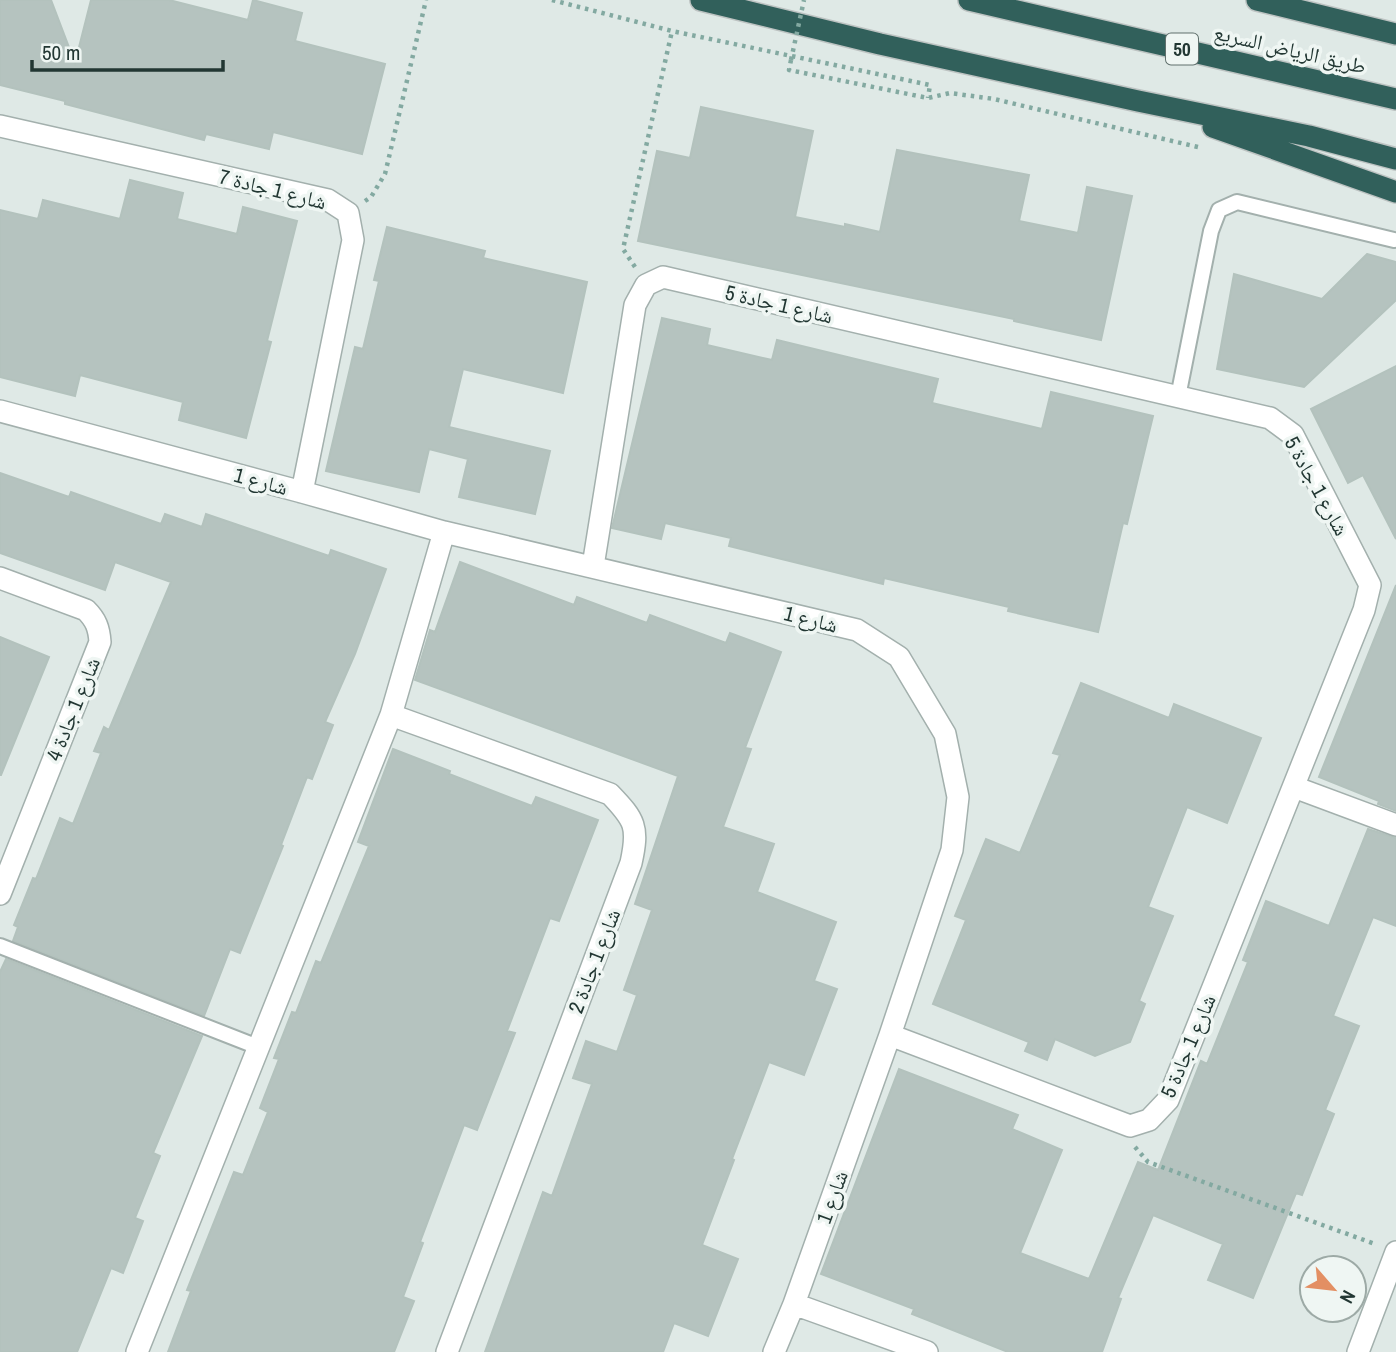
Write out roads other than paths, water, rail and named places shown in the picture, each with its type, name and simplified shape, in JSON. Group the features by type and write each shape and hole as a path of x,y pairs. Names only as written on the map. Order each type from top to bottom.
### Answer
{"highway":[{"path":"701,0 880,44 1138,101 1309,135 1396,159"},
{"name":"طريق الرياض السريع","path":"969,0 1396,99"},
{"name":"طريق الرياض السريع","path":"1257,0 1396,34"},
{"path":"1138,101 1396,192"}],"street":[{"name":"شارع 1 جادة 7","path":"0,126 328,200 348,213 353,240 302,492"},
{"name":"شارع 1 جادة 5","path":"593,566 635,305 646,285 663,277 1270,418 1293,435 1370,585 1364,610 1168,1100 1149,1120 1130,1126 890,1035"},
{"name":"شارع 1","path":"0,411 443,532 857,630 899,657 945,734 958,797 952,850 890,1035 794,1304 774,1352"},
{"path":"137,1352 391,715 443,532"},
{"name":"شارع 1 جادة 4","path":"0,578 86,610 95,619 100,642 0,894"},
{"name":"شارع 1 جادة 2","path":"391,715 610,794 628,811 637,836 626,876 447,1352"},
{"path":"1294,787 1396,825"},
{"path":"1358,1352 1390,1249"},
{"path":"794,1304 927,1352"}],"lane":[{"path":"1178,397 1211,231 1219,210 1237,202 1395,240"},
{"path":"0,946 258,1047"}]}
